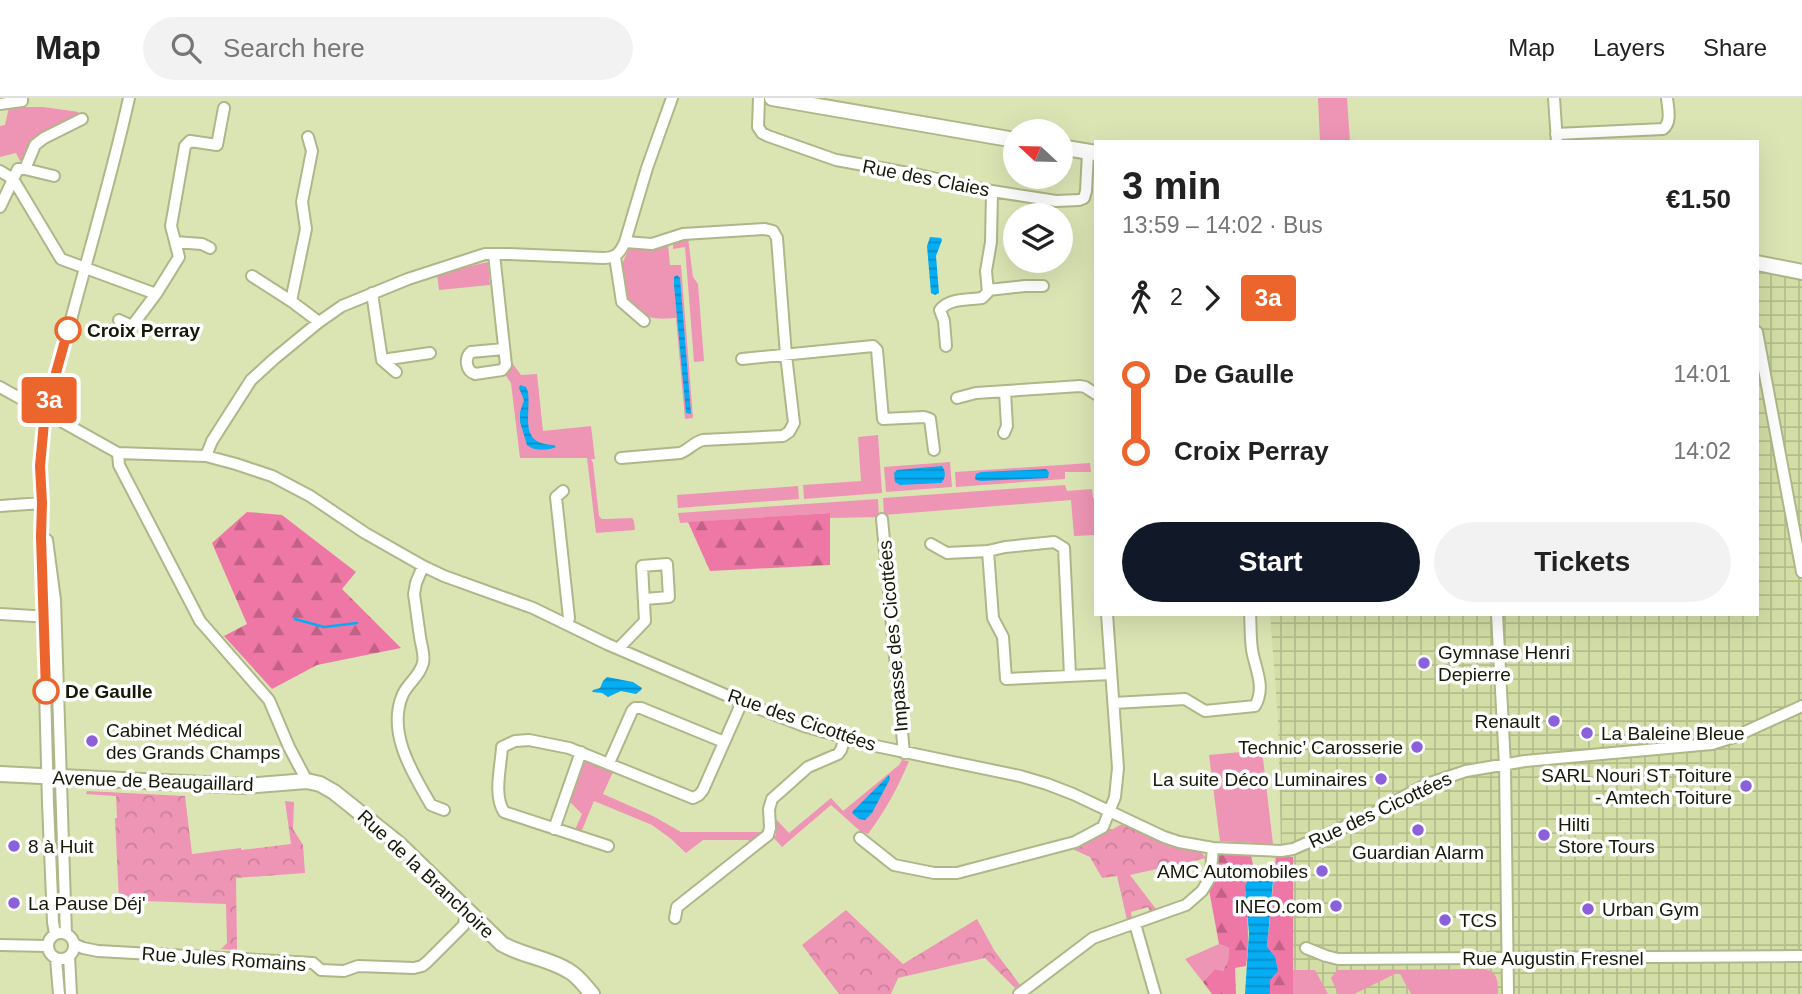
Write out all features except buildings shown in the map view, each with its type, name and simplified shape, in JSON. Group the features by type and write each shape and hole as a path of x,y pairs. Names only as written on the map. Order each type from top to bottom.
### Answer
{"main road":[{"path":"772,98 1003,138"},
{"path":"1073,149 1092,153"},
{"path":"1759,263 1802,272"},
{"name":"Avenue de Beaugaillard","path":"0,774 245,786 307,781"},
{"name":"Rue de la Branchoire","path":"307,781 327,787 392,838 502,944 567,970 587,992"}],"street":[{"path":"0,104 22,101 22,98"},
{"path":"61,934 43,616 40,466 45,412 129,98"},
{"path":"206,456 212,441 251,380 342,306 474,257 494,254 615,257 625,242 672,98"},
{"name":"Rue des Claies","path":"759,98 758,127 762,133 836,160 1051,201 1084,198 1092,153"},
{"path":"1554,98 1556,138 1663,129 1669,120 1667,98"},
{"path":"119,320 132,326 179,257 171,226 185,146 190,141 217,145 224,108"},
{"path":"24,169 35,145 82,119"},
{"path":"291,301 306,229 302,202 312,151 307,136"},
{"path":"0,207 18,169 54,176"},
{"path":"0,171 13,179 61,259 156,294"},
{"path":"946,346 944,321 940,310 942,307 952,301 985,297 988,290 986,271 991,242 992,191"},
{"path":"621,458 680,453 703,440 783,436 794,424 777,238 774,231 765,229 683,234 652,244 625,242"},
{"path":"175,242 202,244 210,248"},
{"path":"494,254 504,349"},
{"path":"615,257 622,302 644,321"},
{"path":"252,276 319,322"},
{"path":"988,290 1043,286"},
{"path":"372,293 382,360 396,372"},
{"path":"1759,342 1802,572"},
{"path":"742,359 873,346 877,350 883,419 930,419 934,450"},
{"path":"382,360 430,353"},
{"path":"957,398 976,393 1080,386 1094,393"},
{"path":"0,387 118,453 119,464 200,621 269,700 307,781"},
{"path":"1003,433 1007,426 1005,392"},
{"name":"Rue des Cicottées","path":"118,453 206,456 236,464 287,483 381,543 444,576 522,603 741,702 845,738 904,753 1020,776 1065,790 1164,837 1195,846 1281,852 1303,847 1367,817 1417,789 1466,771 1541,759 1712,744 1734,737 1802,706"},
{"path":"563,491 556,498 569,618 567,624"},
{"path":"0,506 42,503"},
{"name":"Impasse des Cicottées","path":"882,519 904,753"},
{"path":"42,520 47,537 55,617 54,777"},
{"path":"931,544 947,553 988,551 1054,542 1064,548 1070,675"},
{"path":"988,551 993,618 1003,637 1006,679 1111,674"},
{"path":"423,566 414,594 423,662 419,673 401,697 398,727 402,748 412,772 431,805 444,810"},
{"path":"619,648 645,621 645,599"},
{"path":"0,614 55,617"},
{"path":"860,838 894,865 934,873 957,873 1075,842 1103,827 1115,797 1118,768 1107,616"},
{"path":"1114,703 1185,699 1205,711 1255,706 1260,694 1250,616"},
{"path":"1497,616 1505,765 1508,994"},
{"path":"608,846 504,812 499,790 502,747 515,741 529,740 581,752 693,798 703,790 741,702"},
{"path":"609,763 635,708 641,708 724,742"},
{"path":"675,918 677,907 768,835 772,799 808,768 838,754 845,738"},
{"path":"554,829 581,752"},
{"path":"1027,992 1093,938 1186,905 1208,881 1213,848"},
{"name":"Rue Jules Romains","path":"74,944 98,951 313,963 321,970 344,971 358,966 414,968 427,962 464,925 464,908"},
{"path":"1135,924 1155,994"},
{"path":"61,934 71,938 74,944 73,951 63,959 50,954 47,946 50,938 61,934"},
{"path":"0,945 47,946"},
{"name":"Rue Augustin Fresnel","path":"1306,948 1338,959 1802,956"},
{"path":"69,956 71,994"},
{"path":"56,958 59,994"}],"shaded area":[{"path":"1759,269 1802,277 1802,994 1293,994 1293,850 1281,851 1278,719 1270,616 1759,616 1759,367 1762,367 1759,346"}],"green space":[{"path":"1318,98 1347,98 1350,140 1320,140"},
{"path":"9,107 43,107 79,112 73,119 31,139 25,159 20,161 16,153 0,157 0,126 5,125"},
{"path":"688,238 693,277 698,284 704,361 694,362 685,247 673,249 673,242"},
{"path":"668,244 670,265 681,265 693,418 685,419 676,318 649,317 626,301 621,266 629,249 654,250"},
{"path":"488,262 490,285 439,290 437,274"},
{"path":"513,364 521,375 537,374 543,431 591,426 595,459 591,459 599,516 602,519 632,518 635,530 596,533 587,458 520,458 511,383 504,373"},
{"path":"878,435 882,493 804,499 803,485 861,481 858,437"},
{"path":"950,462 952,487 886,492 884,467"},
{"path":"1090,463 1091,472 1065,472 1065,479 956,487 955,472"},
{"path":"1065,485 1067,491 1092,489 1094,535 1074,536 1071,500 884,515 883,498"},
{"path":"798,486 799,499 678,508 677,495"},
{"path":"878,499 879,517 830,518 829,513 680,523 678,513"},
{"path":"247,512 282,515 356,572 342,589 401,648 317,665 272,689 224,636 247,624 212,543"},
{"path":"830,513 830,565 710,571 688,522"},
{"path":"1262,750 1273,844 1220,841 1209,755"},
{"path":"583,760 613,772 603,794 653,816 681,832 766,832 751,843 748,840 703,840 686,853 652,825 594,801 580,835 573,834 582,814 569,801"},
{"path":"902,760 909,761 905,771 891,799 868,834 860,831 831,805 782,847 774,838 775,818 789,833 831,798 843,811"},
{"path":"87,791 185,796 192,854 291,844 285,801 294,802 293,829 303,845 305,873 236,878 237,950 221,949 227,943 226,904 119,900 116,796 86,794"},
{"path":"1122,824 1174,847 1201,852 1206,858 1130,875 1156,909 1150,913 1148,907 1131,912 1132,919 1127,920 1117,876 1102,878 1090,857 1068,847"},
{"path":"1219,855 1251,855 1254,870 1249,872 1245,886 1247,956 1246,966 1235,968 1236,994 1212,994 1203,982 1215,969 1223,971 1228,961 1229,948 1219,944 1209,890 1216,875"},
{"path":"1276,856 1293,857 1293,994 1270,994 1267,947"},
{"path":"846,910 903,964 977,919 994,950 1020,985 1015,988 985,958 898,978 891,994 839,994 802,945"},
{"path":"1219,944 1229,948 1228,961 1223,971 1215,969 1203,982 1185,959"},
{"path":"1485,969 1495,975 1498,994 1411,994 1399,972 1354,994 1338,994 1331,978 1337,970"},
{"path":"1293,970 1315,970 1328,994 1293,994"}],"water":[{"path":"930,237 942,240 936,256 939,293 935,295 931,293 927,246"},
{"path":"677,275 680,278 691,414 686,413 674,285 674,277"},
{"path":"520,385 526,387 528,392 531,434 535,440 556,447 541,450 527,445 520,422 524,400"},
{"path":"942,466 945,475 941,483 900,485 895,482 894,473 897,470"},
{"path":"1046,469 1049,472 1048,478 981,481 975,478 976,474 981,472"},
{"path":"607,677 633,682 642,688 636,694 621,691 608,697 592,692 600,688"},
{"path":"889,775 890,779 872,813 865,820 859,819 853,811"},
{"path":"1274,870 1267,947 1275,957 1278,971 1270,980 1270,994 1245,994 1249,933 1245,886 1249,872"}],"waterway":[{"path":"295,619 324,627 357,623"}],"bus line":[{"name":"3a","path":"46,691 40,466 45,412 68,330"}],"place":[{"name":"Croix Perray","path":"68,330"},
{"name":"Gymnase Henri Depierre","path":"1424,663"},
{"name":"De Gaulle","path":"46,691"},
{"name":"Renault","path":"1554,721"},
{"name":"La Baleine Bleue","path":"1587,733"},
{"name":"Cabinet Médical des Grands Champs","path":"92,741"},
{"name":"Technic’ Carosserie","path":"1417,747"},
{"name":"La suite Déco Luminaires","path":"1381,779"},
{"name":"SARL Nouri ST Toiture - Amtech Toiture","path":"1746,786"},
{"name":"Guardian Alarm","path":"1418,830"},
{"name":"Hilti Store Tours","path":"1544,835"},
{"name":"8 à Huit","path":"14,846"},
{"name":"AMC Automobiles","path":"1322,871"},
{"name":"La Pause Déj'","path":"14,903"},
{"name":"INEO.com","path":"1336,906"},
{"name":"Urban Gym","path":"1588,909"},
{"name":"TCS","path":"1445,920"}]}
